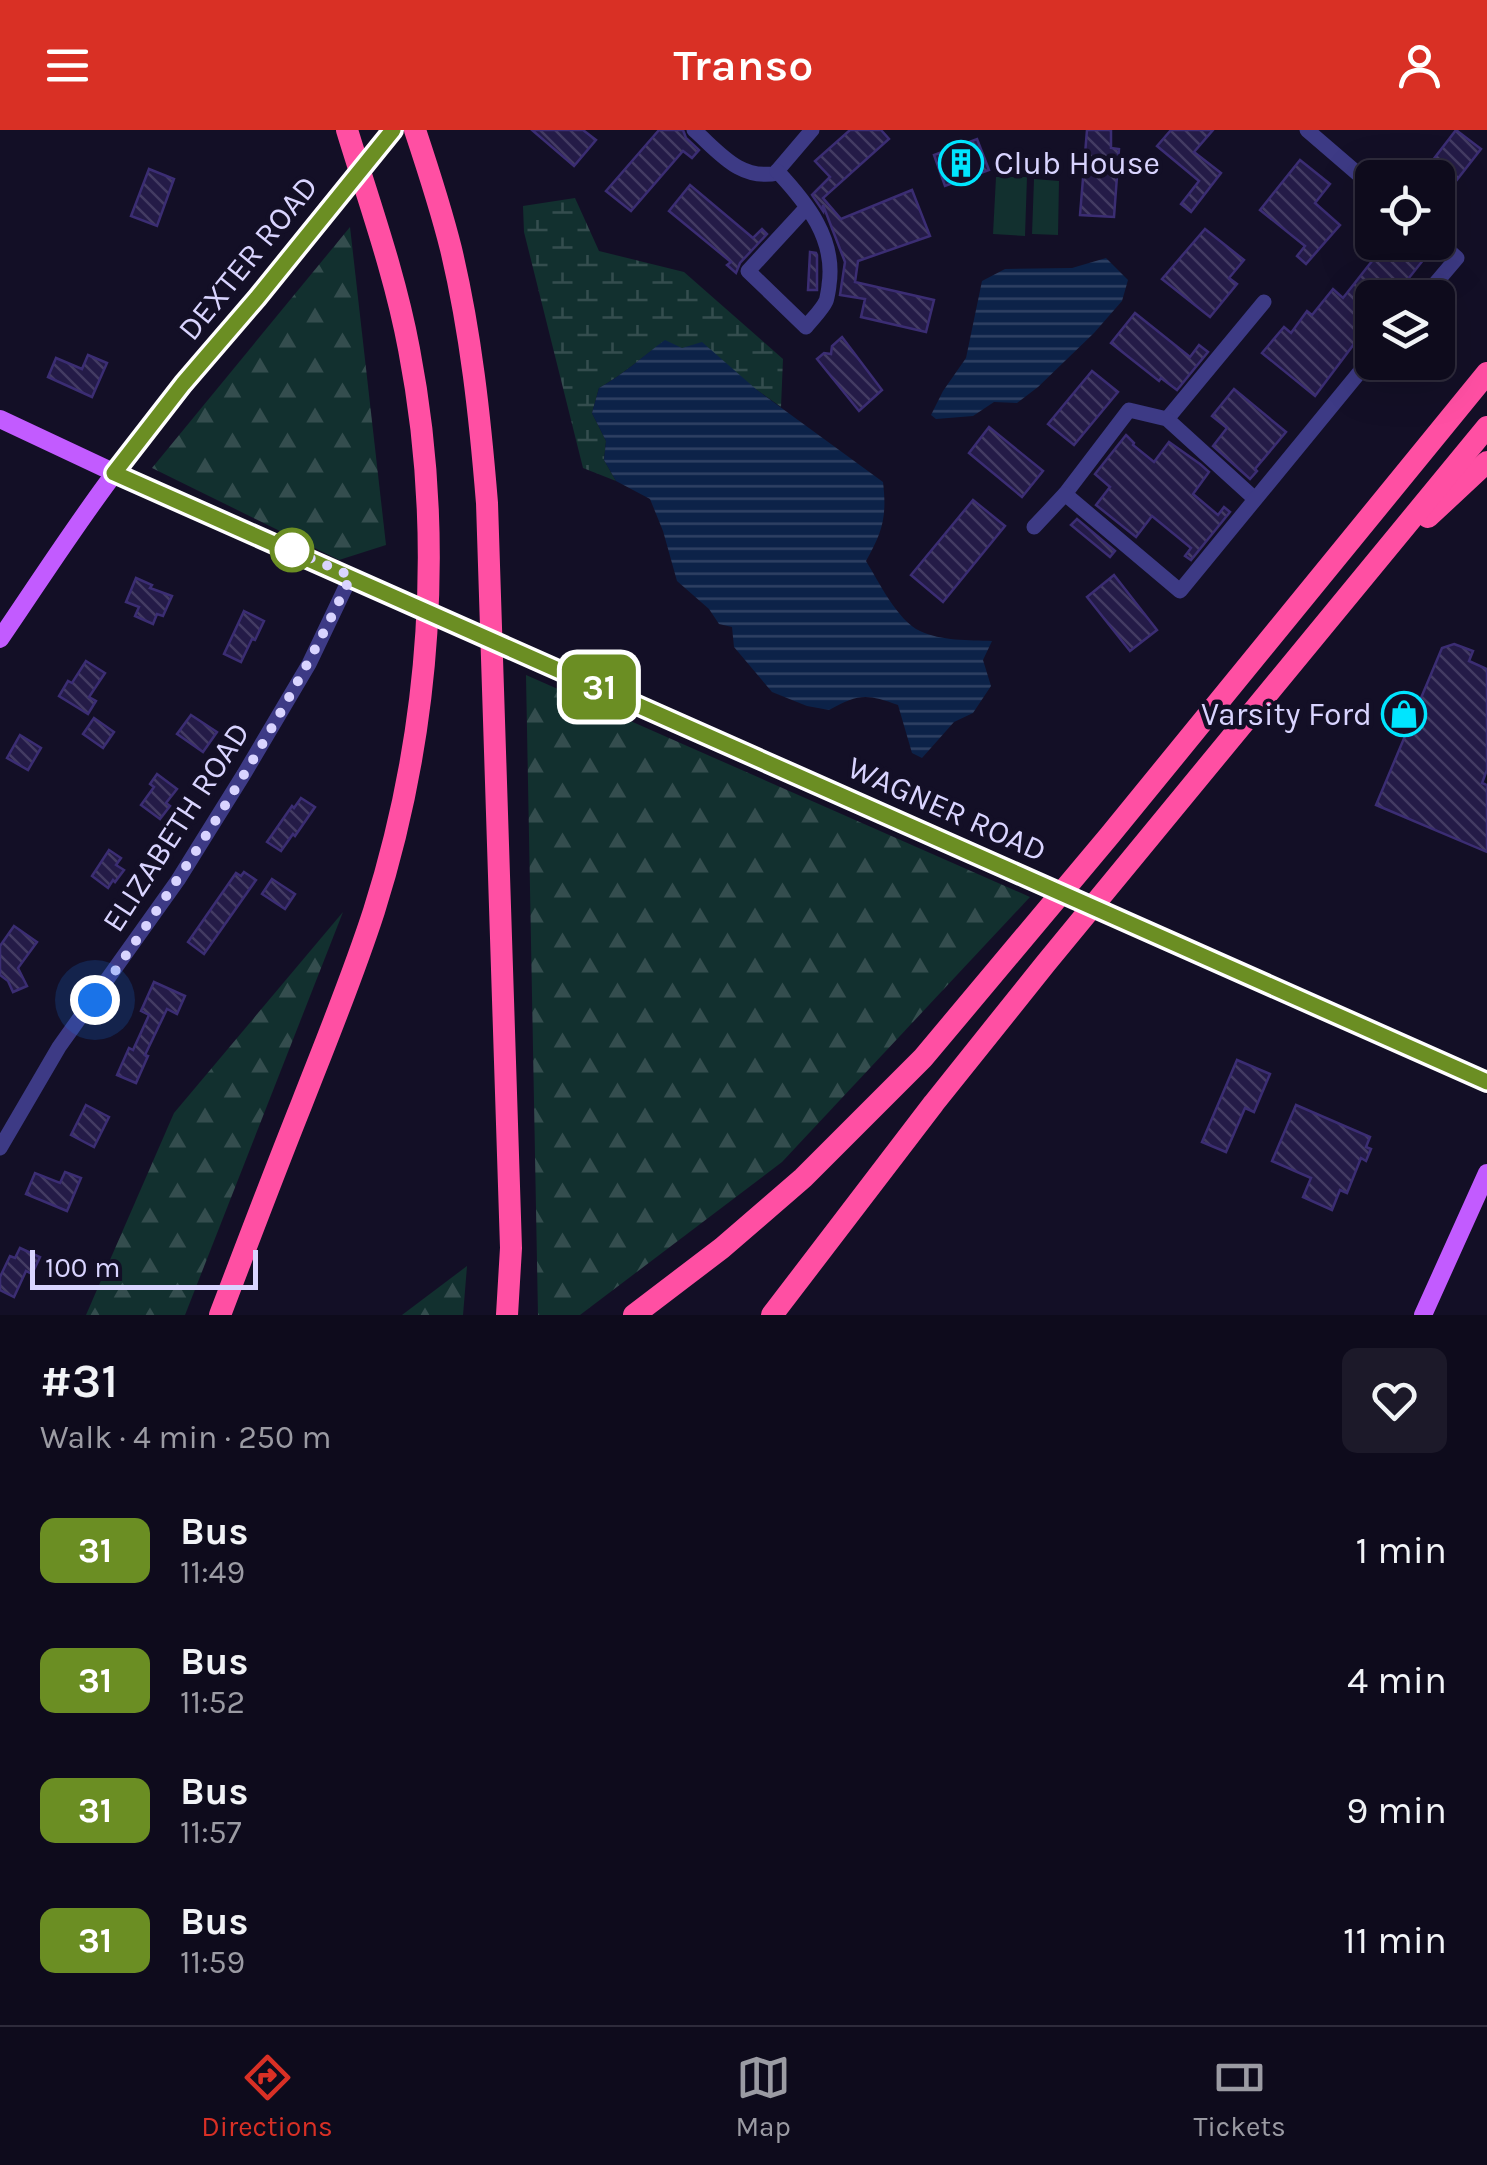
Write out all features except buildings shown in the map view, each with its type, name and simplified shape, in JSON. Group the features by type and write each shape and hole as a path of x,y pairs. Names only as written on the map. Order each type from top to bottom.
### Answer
{"highway":[{"path":"220,1315 374,910 414,746 424,669 429,569 427,490 412,370 398,298 347,130"},
{"path":"415,130 455,267 480,418 486,486 511,1248 507,1315"},
{"path":"634,1315 722,1248 804,1178 923,1058 1487,374"},
{"path":"772,1315 1021,994 1487,427"},
{"path":"1352,588 1487,462"}],"main road":[{"name":"DEXTER ROAD","path":"0,638 114,473 393,130"},
{"name":"WAGNER ROAD","path":"0,419 1487,1082"},
{"path":"1423,1315 1483,1190 1487,1173"}],"street":[{"path":"694,130 731,163 750,174 764,176 778,173 812,130"},
{"path":"1307,130 1355,171"},
{"path":"777,171 807,207 827,244 832,268 827,300 806,327 748,271 807,207"},
{"path":"1438,280 1455,256"},
{"path":"1167,419 1264,302"},
{"path":"1065,494 1180,591 1355,377"},
{"path":"1034,527 1065,494 1129,410 1167,419 1254,499"},
{"name":"ELIZABETH ROAD","path":"0,1148 59,1047 178,880 244,774 309,664 351,576"}],"green space":[{"path":"996,177 1027,177 1025,236 993,234"},
{"path":"1034,179 1059,181 1058,235 1032,234"},
{"path":"575,198 599,251 684,272 783,359 781,407 665,341 599,388 592,413 606,441 604,460 616,481 583,468 524,232 523,206"},
{"path":"350,227 386,545 339,560 152,468"},
{"path":"526,675 1030,897 782,1162 580,1315 538,1315"},
{"path":"343,912 185,1315 86,1315 174,1113"},
{"path":"467,1266 463,1315 402,1315"}],"water":[{"path":"1106,258 1128,280 1122,301 1038,387 1017,403 994,402 973,416 936,419 931,415 966,358 982,281 1005,269 1072,268"},
{"path":"665,340 682,348 702,342 757,390 883,482 882,523 866,561 889,600 920,631 937,637 992,641 983,660 991,686 973,713 954,722 922,758 912,753 898,705 862,697 829,710 772,692 734,647 732,627 719,624 709,609 677,581 650,499 616,481 604,460 606,441 592,413 599,388"}],"bus line":[{"name":"31","path":"393,130 114,473 1487,1082"}],"place":[{"name":"Club House","path":"961,163"},
{"name":"Varsity Ford","path":"1404,714"}],"route":[{"path":"95,1000 178,880 244,774 309,664 351,576 292,550"}]}
